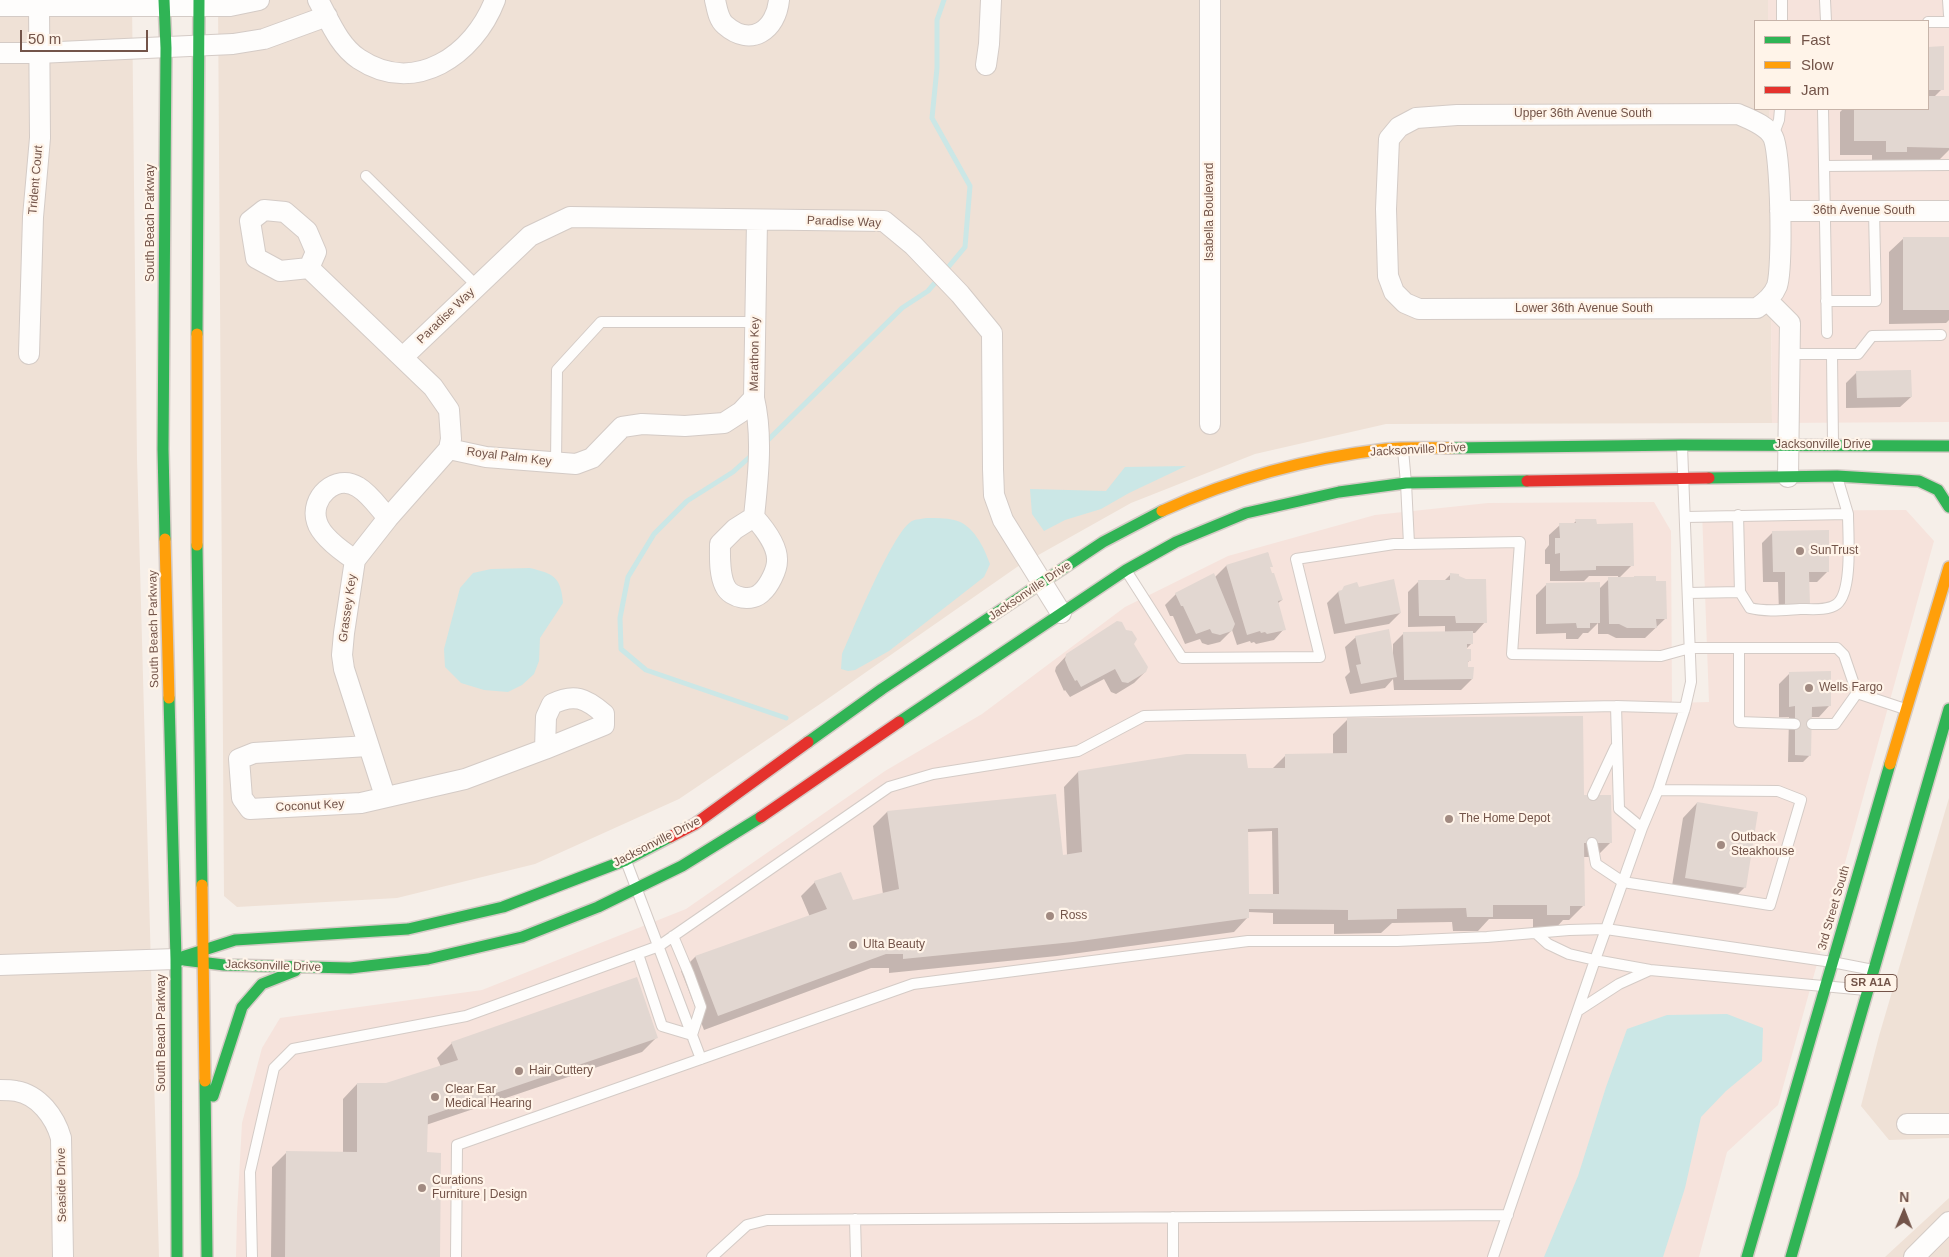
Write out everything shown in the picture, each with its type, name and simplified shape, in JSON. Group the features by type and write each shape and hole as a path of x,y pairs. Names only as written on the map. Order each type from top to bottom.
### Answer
{"street":[{"path":"0,6 164,2 230,6 259,0"},
{"path":"0,53 233,44 264,39 322,8 346,48 358,59 380,70 396,73 418,72 433,68 461,50 483,25 495,0"},
{"path":"715,0 718,13 724,24 741,35 749,36 763,33 770,26 779,0"},
{"path":"986,65 992,0"},
{"name":"Isabella Boulevard","path":"1210,0 1210,424"},
{"name":"South Beach Parkway","path":"164,2 166,48 163,449 176,959 177,1257"},
{"path":"199,3 196,454 207,1257"},
{"name":"Trident Court","path":"29,354 33,217 40,138 39,5"},
{"name":"Upper 36th Avenue South","path":"1386,209 1388,139 1399,128 1416,118 1457,115 1738,114 1759,123 1773,136"},
{"path":"1773,136 1778,166 1780,252 1777,285 1768,301 1790,323 1788,477"},
{"name":"Lower 36th Avenue South","path":"1386,209 1388,276 1394,292 1405,303 1419,309 1743,309 1757,308 1768,301"},
{"name":"36th Avenue South","path":"1780,211 1949,211"},
{"name":"Paradise Way","path":"403,357 530,236 570,217 758,221 884,221 913,245 960,294 992,333 992,469 994,495 1003,520 1061,613"},
{"name":"Marathon Key","path":"754,517 758,472 755,322 758,221"},
{"name":"Royal Palm Key","path":"309,268 433,387 449,410 451,428 449,449 486,457 576,464 592,458 622,428 642,424 685,426 724,423 756,405"},
{"name":"Jacksonville Drive","path":"176,959 235,940 408,929 503,907 626,860 695,824 882,689 1103,542 1148,517 1204,492 1305,462 1387,449 1682,445 1949,446"},
{"name":"Grassey Key","path":"385,796 344,669 342,654 355,560 388,518 449,449"},
{"name":"Jacksonville Drive","path":"1837,476 1880,466"},
{"name":"Jacksonville Drive","path":"0,965 176,959 226,965 350,968 428,959 522,937 638,889 682,866 744,829 922,705 1126,570 1176,542 1246,513 1339,492 1406,483 1837,476 1919,481 1938,490 1949,507"},
{"path":"355,560 335,547 317,523 316,508 319,499 334,484 347,482 358,487 388,518"},
{"name":"3rd Street South","path":"1747,1257 1949,567"},
{"name":"SR A1A","path":"1791,1257 1949,709"},
{"name":"Coconut Key","path":"368,746 254,753 239,759 242,798 250,809 361,803 465,779 545,749"},
{"path":"205,1118 242,1007 262,984 306,967"},
{"name":"Seaside Drive","path":"0,1090 17,1091 31,1098 47,1109 56,1124 61,1138 63,1257"},
{"path":"1907,1124 1949,1124"},
{"path":"1914,1257 1949,1222"}],"lane":[{"path":"1782,0 1782,20"},
{"path":"1825,0 1826,20"},
{"path":"1948,0 1949,14"},
{"path":"1929,22 1949,22"},
{"path":"1773,136 1779,120 1780,110"},
{"path":"1823,110 1827,333"},
{"path":"1824,166 1949,165"},
{"path":"366,176 477,286"},
{"path":"1826,301 1876,301 1874,211"},
{"path":"556,463 557,370 601,322 755,322"},
{"path":"1790,354 1858,354 1872,336 1941,335"},
{"path":"1832,355 1833,445"},
{"path":"1494,1257 1595,960 1642,828 1658,790 1691,682 1682,445"},
{"path":"1402,449 1409,544"},
{"path":"1738,516 1740,592 1750,608 1830,608 1838,604 1844,592 1847,578 1848,514 1837,476"},
{"path":"1686,517 1848,514"},
{"path":"1126,570 1182,658 1320,657 1296,559 1394,544 1520,542 1512,654 1661,656 1690,648 1837,648 1844,655 1857,692"},
{"path":"1688,592 1740,592"},
{"path":"1739,648 1739,722 1795,724"},
{"path":"1857,692 1906,709"},
{"path":"1812,724 1835,724 1857,692"},
{"path":"252,1257 250,1172 274,1068 292,1049 466,1016 659,946 889,787 933,774 1078,751 1144,716 1616,706 1684,708"},
{"path":"1616,706 1619,810 1642,828"},
{"path":"1593,795 1617,745"},
{"path":"1592,843 1596,864 1624,882 1770,906 1801,800 1778,790 1658,790"},
{"path":"626,860 701,1059"},
{"path":"456,1257 457,1145 913,984 1248,941 1397,941 1606,929 1832,962 1874,970"},
{"path":"1537,934 1548,944 1569,954 1650,970 1869,991"},
{"path":"673,936 690,974 701,1007 692,1035"},
{"path":"638,954 662,1026 692,1035"},
{"path":"1579,1010 1620,984 1650,970"},
{"path":"712,1257 747,1225 768,1220 1508,1215"},
{"path":"1173,1257 1174,1217"},
{"path":"855,1219 856,1257"}],"shaded area":[{"path":"0,0 132,0 137,459 159,1257 0,1257"},
{"path":"218,0 1768,0 1768,20 1754,20 1754,110 1769,110 1772,423 1386,424 1255,454 1131,503 1017,567 826,700 679,799 535,864 397,898 237,907 224,896"},
{"path":"1768,0 1949,0 1949,422 1772,423 1769,110 1929,110 1929,20 1768,20"},
{"path":"1654,502 1671,531 1672,703 1709,702 1702,511 1906,510 1934,541 1778,1105 1727,1152 1699,1257 236,1257 242,1123 262,1048 280,1018 482,990 686,909 885,771 982,714 1125,607 1228,556 1375,515 1488,503"},
{"path":"1949,798 1949,1138 1889,1140 1861,1106 1879,1036"},
{"path":"1949,1198 1949,1257 1885,1257"}],"water":[{"path":"1186,466 1129,493 1101,509 1065,520 1044,531 1032,514 1030,489 1106,491 1125,467"},
{"path":"927,518 944,518 961,522 972,531 985,551 990,564 984,577 889,651 855,670 841,669 842,654 884,561 904,529 912,521"},
{"path":"530,568 545,572 555,578 560,587 563,603 540,638 539,661 534,674 522,685 508,692 484,690 461,683 445,667 444,649 460,588 473,573 491,569"},
{"path":"1727,1014 1763,1028 1762,1061 1726,1091 1701,1117 1685,1188 1663,1257 1544,1257 1578,1176 1606,1087 1627,1029 1667,1015"}],"building":[{"path":"1944,46 1944,90 1929,90 1929,47"},
{"path":"1929,96 1949,96 1949,148 1907,147 1907,152 1886,152 1886,141 1854,141 1854,110 1929,110"},
{"path":"1903,237 1949,237 1949,310 1903,310"},
{"path":"1911,370 1912,397 1857,398 1856,371"},
{"path":"1575,519 1596,519 1597,524 1633,523 1634,566 1596,566 1596,570 1560,571 1560,553 1555,554 1555,538 1560,538 1559,523 1576,523"},
{"path":"1829,530 1829,572 1809,572 1810,605 1785,605 1785,572 1773,572 1772,531"},
{"path":"1268,552 1273,567 1270,567 1272,573 1274,573 1283,600 1278,601 1286,630 1267,634 1260,631 1247,635 1226,565"},
{"path":"1214,573 1235,624 1232,631 1220,635 1212,633 1210,629 1196,634 1175,593"},
{"path":"1450,573 1459,574 1459,576 1466,579 1486,579 1487,623 1456,623 1455,616 1419,616 1418,580 1450,580"},
{"path":"1656,576 1656,581 1666,581 1667,619 1656,619 1657,628 1627,628 1619,624 1609,624 1608,577"},
{"path":"1394,579 1401,613 1345,624 1338,591 1342,590 1344,586 1357,582 1359,587"},
{"path":"1600,582 1600,623 1590,623 1590,628 1577,628 1576,623 1546,624 1546,583"},
{"path":"1117,621 1122,622 1126,630 1132,631 1137,639 1134,644 1148,667 1146,672 1128,683 1122,682 1115,669 1081,687 1069,670 1065,660 1066,654"},
{"path":"1389,629 1397,677 1361,684 1356,665 1361,664 1355,636"},
{"path":"1473,631 1473,644 1467,644 1467,649 1471,649 1471,661 1468,661 1468,667 1474,667 1473,679 1404,680 1403,632"},
{"path":"1831,671 1831,706 1812,707 1811,756 1795,755 1795,706 1789,707 1789,672"},
{"path":"1583,716 1584,795 1611,795 1612,843 1584,843 1585,906 1570,906 1570,915 1547,915 1547,905 1493,905 1493,917 1467,917 1466,908 1397,909 1397,919 1348,920 1348,910 1249,909 1249,918 1073,942 903,959 903,954 886,954 718,1016 695,956 827,909 814,881 841,872 853,900 899,889 887,811 1056,794 1063,855 1082,852 1078,771 1186,754 1246,754 1248,768 1285,768 1285,754 1347,753 1347,718","holes":["1278,828 1279,894 1249,894 1248,829"]},
{"path":"1697,802 1758,812 1746,888 1685,878"},
{"path":"637,977 658,1038 428,1116 427,1152 441,1153 440,1257 285,1257 286,1151 357,1152 357,1083 386,1083 458,1060 451,1042"}],"waterway":[{"path":"944,0 937,20 937,68 932,118 970,186 965,247 945,271"},
{"path":"765,443 902,308 928,291 940,277"},
{"path":"753,454 733,472 687,501 654,534 628,577 620,618 621,649 646,670 786,718"}],"traffic: fast":[{"path":"164,0 166,48 163,449 165,539"},
{"path":"197,334 199,0"},
{"path":"1451,448 1682,445 1949,446"},
{"path":"1709,478 1837,476 1919,481 1938,490 1949,507"},
{"path":"899,722 1126,570 1176,542 1246,513 1339,492 1406,483 1527,481"},
{"path":"808,742 882,689 1103,542 1162,511"},
{"path":"197,545 202,885"},
{"path":"169,698 176,959 177,1257"},
{"path":"1791,1257 1949,709"},
{"path":"1747,1257 1890,764"},
{"path":"176,959 224,965 350,968 428,959 522,937 598,907 682,866 761,817"},
{"path":"182,957 235,940 408,929 503,907 626,860 670,837"},
{"path":"213,1096 242,1007 262,984 295,971"},
{"path":"205,1081 207,1257"}],"traffic: slow":[{"path":"197,334 197,545"},
{"path":"1162,511 1216,489 1271,471 1300,464 1386,449 1451,448"},
{"path":"165,539 169,698"},
{"path":"1890,764 1949,567"},
{"path":"202,885 205,1081"}],"traffic: jam":[{"path":"1527,481 1709,478"},
{"path":"761,817 899,722"},
{"path":"670,837 695,824 808,742"}],"place":[{"name":"SunTrust","path":"1800,551"},
{"name":"Wells Fargo","path":"1809,688"},
{"name":"The Home Depot","path":"1449,819"},
{"name":"Outback Steakhouse","path":"1721,845"},
{"name":"Ross","path":"1050,916"},
{"name":"Ulta Beauty","path":"853,945"},
{"name":"Hair Cuttery","path":"519,1071"},
{"name":"Clear Ear Medical Hearing","path":"435,1097"},
{"name":"Curations Furniture | Design","path":"422,1188"}]}
